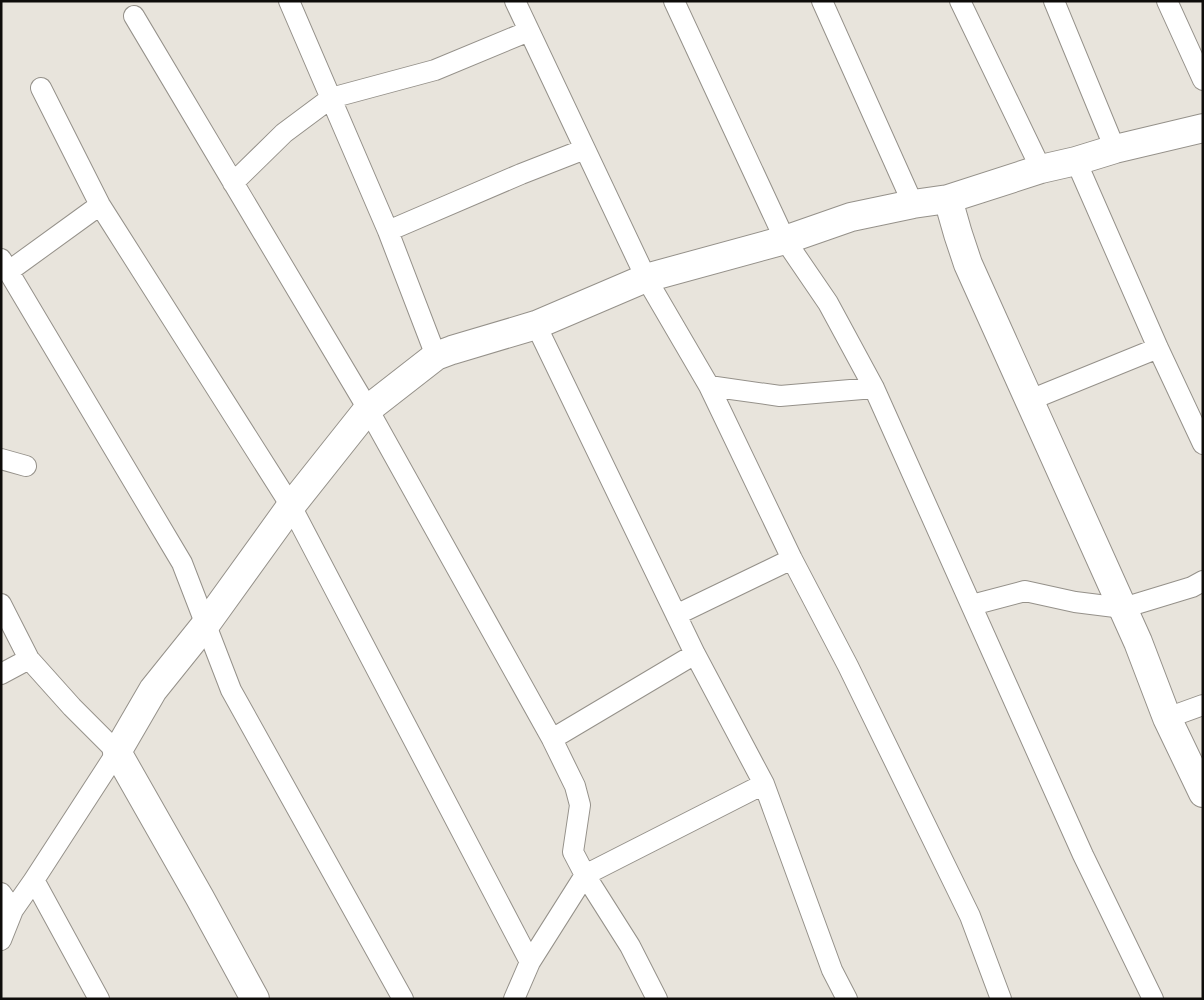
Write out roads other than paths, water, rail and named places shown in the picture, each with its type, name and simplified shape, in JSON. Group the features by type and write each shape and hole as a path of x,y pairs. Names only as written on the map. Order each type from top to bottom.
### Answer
{"main road":[{"path":"255,999 117,752 153,690 206,624 291,506 368,408 436,356 536,325 646,278 786,240 851,217 948,199 1041,169 1203,128"},
{"path":"948,199 968,264 1138,642 1167,718 1203,793"}],"street":[{"path":"289,1 388,231 436,356"},
{"path":"515,1 646,278 709,386 792,559 848,666 970,916 1001,999"},
{"path":"674,1 786,240 828,303 874,388 1083,855 1153,999"},
{"path":"822,1 914,204"},
{"path":"960,1 1041,169"},
{"path":"1054,1 1115,149"},
{"path":"1167,1 1203,80"},
{"path":"134,16 368,408 552,738 576,786 580,805 573,852 585,875 630,946 657,999"},
{"path":"233,183 284,133 331,98 435,70 529,31"},
{"path":"41,88 100,205 291,506 530,962"},
{"path":"388,231 521,174 585,149"},
{"path":"1076,161 1158,348 1203,444"},
{"path":"100,205 5,265 182,563 231,690 403,999"},
{"path":"536,325 695,654 764,784 832,970 847,999"},
{"path":"1030,400 1158,348"},
{"path":"709,386 780,396 874,388"},
{"path":"1,459 26,466"},
{"path":"676,615 792,559"},
{"path":"972,605 1025,591 1075,602 1123,608 1192,587 1203,581"},
{"path":"1,604 29,659 72,707 117,752 13,910 1,940"},
{"path":"552,738 695,654"},
{"path":"1,674 29,659"},
{"path":"1167,718 1203,705"},
{"path":"514,999 530,962 585,875 764,784"},
{"path":"34,880 99,999"},
{"path":"1,893 13,910"}]}
